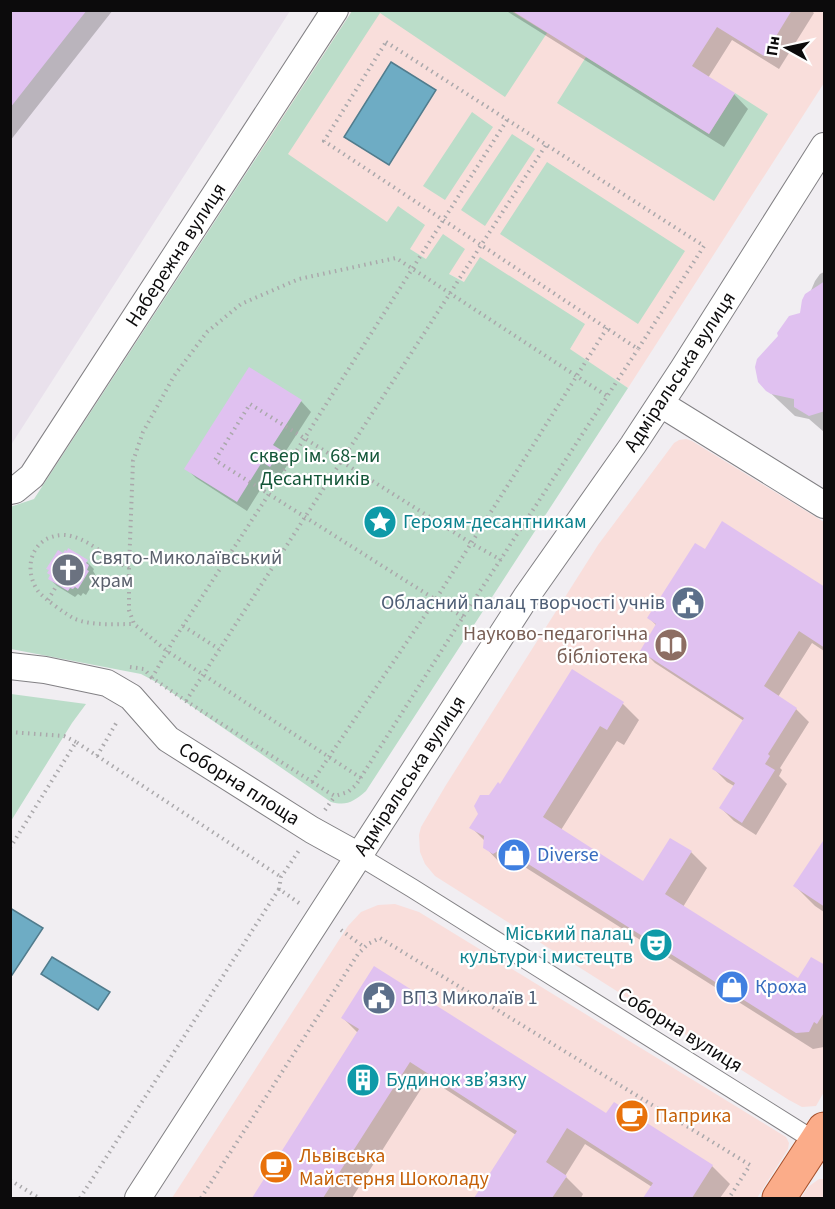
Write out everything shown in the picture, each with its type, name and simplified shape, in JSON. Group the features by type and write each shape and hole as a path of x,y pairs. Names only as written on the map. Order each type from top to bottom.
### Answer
{"main road":[{"path":"780,1198 822,1139"}],"street":[{"name":"Набережна вулиця","path":"10,491 15,490 32,476 335,10"},
{"name":"Адміральська вулиця","path":"138,1198 526,597 661,404 825,146"},
{"path":"661,404 825,505"},
{"name":"Соборна площа","path":"10,666 45,670 107,683 127,704 168,739 312,830 358,856"},
{"name":"Соборна вулиця","path":"358,856 822,1139"}],"path":[{"path":"507,120 444,220 413,269 269,494 167,651 153,678 335,796 348,792 361,778 463,617 501,560 638,349 704,246 386,42 324,141 444,220 482,245 638,349"},
{"path":"186,701 546,145"},
{"path":"361,778 167,651 134,624 129,610 129,568 134,461 143,432 174,376 207,332 241,304 299,279 396,258 607,396"},
{"path":"312,782 436,599 607,328"},
{"path":"463,617 215,460 250,404 501,560"},
{"path":"129,568 117,563 81,539 64,535 49,537 35,548 30,561 31,578 39,592 75,619 103,625 134,624"},
{"path":"48,600 57,585"},
{"path":"183,626 219,649"},
{"path":"97,756 127,704"},
{"path":"10,732 64,736 76,742 281,877"},
{"path":"10,848 76,742"},
{"path":"80,1198 279,889"},
{"path":"201,1198 358,954 368,944 380,938 750,1165 729,1198"},
{"path":"10,1180 39,1198"}],"shaded area":[{"path":"11,11 290,11 11,445"},
{"path":"352,11 824,11 824,83 628,388 259,153"},
{"path":"686,439 824,522 824,1092 816,1106 802,1107 789,1100 435,876 425,864 420,852 421,827 598,545 674,443"},
{"path":"395,904 419,912 786,1137 789,1143 788,1149 757,1198 172,1198 348,926 361,912 378,905"},
{"path":"819,1179 824,1179 824,1198 801,1198 808,1187"}],"green space":[{"name":"сквер ім. 68-ми Десантників","path":"352,11 511,11 547,33 505,97 380,13 288,154 387,222 398,206 425,225 410,249 426,259 443,234 465,249 449,274 464,282 480,257 585,324 570,349 628,388 366,791 353,800 341,804 331,802 158,683 141,674 11,649 10,507 34,499"},
{"path":"586,57 709,134 735,93 768,114 714,201 557,103"},
{"path":"472,112 493,127 445,200 423,186"},
{"path":"512,134 535,149 485,226 461,210"},
{"path":"547,162 685,251 638,324 500,234"},
{"path":"11,694 86,704 11,821"}],"water":[{"path":"391,62 436,90 389,165 344,137"},
{"path":"10,908 43,928 12,975 10,974"},
{"path":"52,957 110,992 98,1010 41,974"}],"building":[{"path":"10,10 87,10 10,108"},
{"path":"511,10 792,10 764,56 717,27 692,66 735,93 709,134"},
{"path":"825,281 825,411 809,416 794,407 794,399 766,391 758,382 755,367 757,359 778,336 777,333 789,316 800,313 805,294"},
{"path":"249,367 302,400 273,445 281,450 270,467 262,462 237,502 184,469"},
{"path":"722,521 825,587 825,648 799,631 764,686 797,708 768,754 770,756 765,764 775,770 742,823 719,808 735,783 712,769 744,718 640,651 656,624 647,618 695,543 705,549"},
{"name":"Свято-Миколаївський храм","path":"68,548 88,560 86,563 89,565 87,570 89,571 78,589 70,588 68,591 48,579 49,570 46,569 58,550 63,553"},
{"path":"572,669 624,702 607,730 600,726 543,817 643,881 670,838 692,851 665,894 798,978 811,957 825,965 825,1011 817,1024 814,1022 809,1032 796,1033 503,848 493,854 483,848 484,836 469,828 478,814 474,806 480,795 489,795 498,782 500,784"},
{"path":"825,838 825,907 793,886"},
{"path":"374,966 606,1113 614,1102 713,1165 692,1198 643,1198 653,1183 567,1128 546,1162 567,1176 552,1198 474,1198 517,1131 410,1062 323,1198 252,1198 359,1029 341,1018"}],"place":[{"name":"Героям-десантникам","path":"380,522"},
{"name":"Свято-Миколаївський храм","path":"68,570"},
{"name":"Обласний палац творчості учнів","path":"688,603"},
{"name":"Науково-педагогічна бібліотека","path":"671,645"},
{"name":"Diverse","path":"514,855"},
{"name":"Міський палац культури і мистецтв","path":"656,945"},
{"name":"Кроха","path":"732,987"},
{"name":"ВПЗ Миколаїв 1","path":"379,998"},
{"name":"Будинок зв’язку","path":"363,1080"},
{"name":"Паприка","path":"632,1116"},
{"name":"Львівська Майстерня Шоколаду","path":"276,1167"}]}
